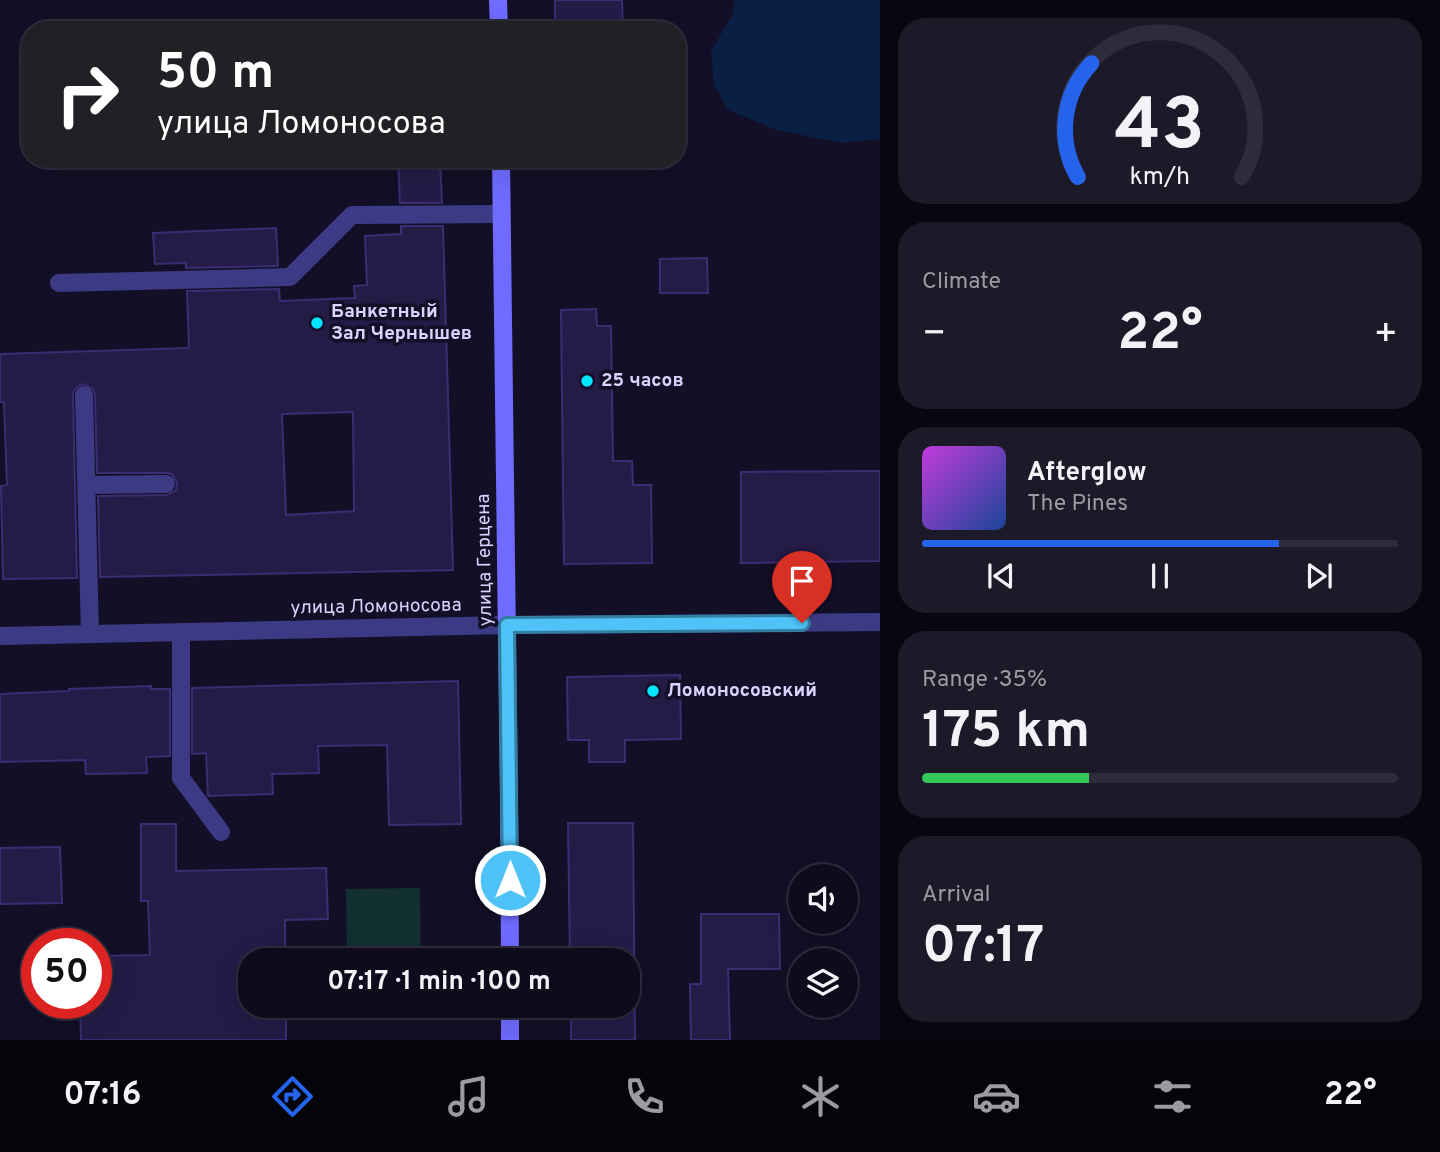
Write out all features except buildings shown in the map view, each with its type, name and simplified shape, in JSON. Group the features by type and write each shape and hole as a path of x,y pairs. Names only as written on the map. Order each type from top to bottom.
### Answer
{"main road":[{"path":"498,0 499,21"},
{"name":"улица Герцена","path":"501,168 510,948"},
{"path":"510,1018 510,1040"}],"street":[{"path":"59,283 290,277 352,215 502,214"},
{"path":"84,395 90,634"},
{"path":"86,485 166,484"},
{"name":"улица Ломоносова","path":"0,636 507,625 880,622"},
{"path":"181,632 181,778 222,832"}],"green space":[{"path":"420,888 421,948 347,948 346,889"}],"water":[{"path":"734,0 880,0 880,139 842,143 777,130 728,110 714,84 711,51 734,12"}],"place":[{"name":"Банкетный Зал Чернышев","path":"317,323"},
{"name":"25 часов","path":"587,381"},
{"name":"Ломоносовский","path":"653,691"}],"route":[{"path":"510,880 507,625 802,623"}]}
